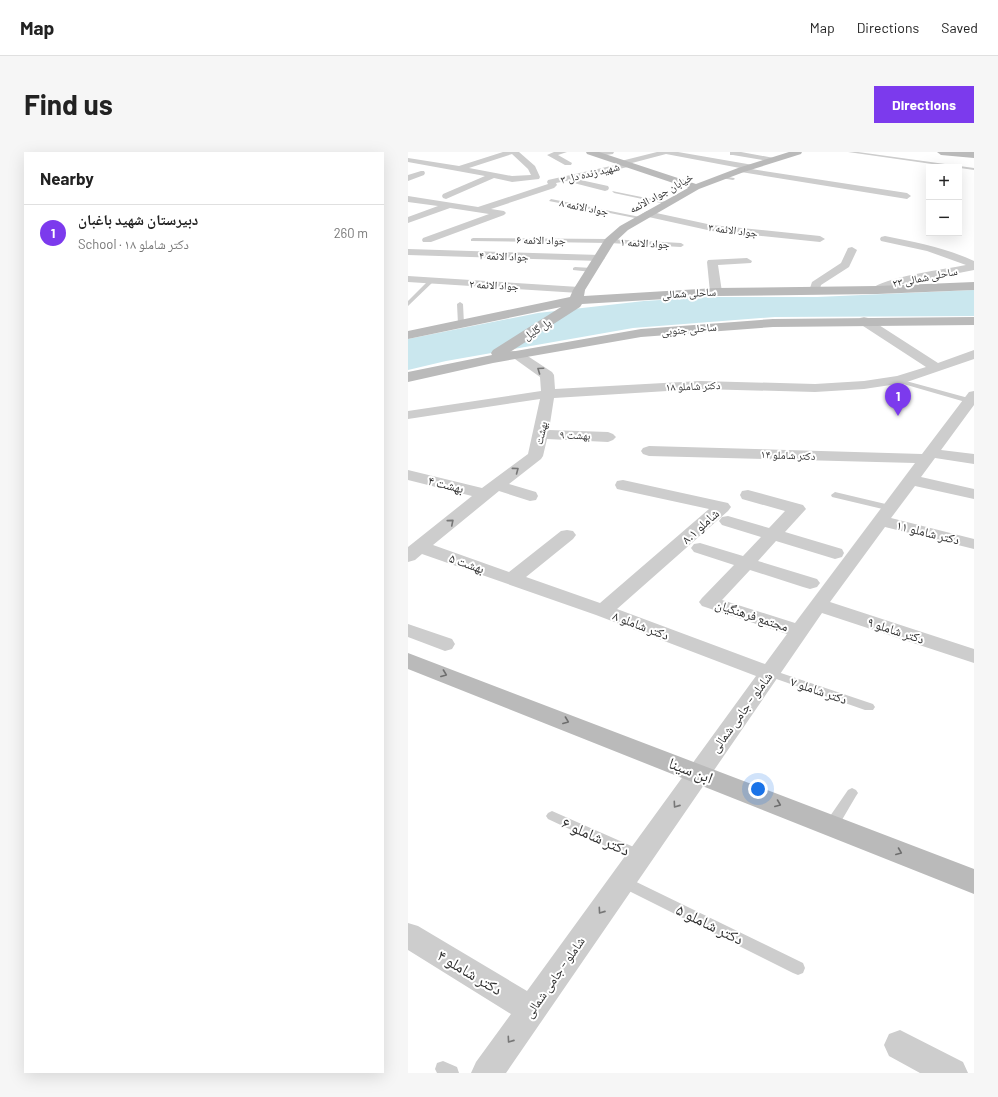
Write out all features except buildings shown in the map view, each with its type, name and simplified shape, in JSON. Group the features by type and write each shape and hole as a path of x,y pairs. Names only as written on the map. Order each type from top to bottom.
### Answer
{"street":[{"path":"439,175 511,152"},
{"path":"514,152 532,168 536,177"},
{"path":"563,152 551,155 568,163"},
{"path":"594,153 610,152"},
{"path":"665,152 745,169 907,196"},
{"name":"شهید زنده دل ۳","path":"551,182 626,164 665,152"},
{"path":"729,152 774,160"},
{"name":"خیابان جواد الائمه","path":"577,298 609,241 624,228 696,187 798,152"},
{"path":"941,152 974,154"},
{"path":"965,152 974,154"},
{"path":"594,153 696,187"},
{"path":"478,155 493,158"},
{"path":"408,160 461,168 512,180"},
{"path":"408,172 424,174 408,178"},
{"path":"451,176 463,177 478,173"},
{"path":"408,220 492,176"},
{"path":"480,209 553,185 551,182 536,177 512,180 498,185"},
{"path":"566,179 606,188"},
{"path":"408,200 447,200 501,213 427,240"},
{"name":"جواد الائمه ۳","path":"644,216 712,228 820,240"},
{"path":"885,239 922,246 956,256 974,266"},
{"path":"502,256 507,245 512,240"},
{"path":"815,291 816,284 845,265 852,250"},
{"name":"جواد الائمه ۴","path":"408,252 600,258"},
{"path":"956,256 974,253"},
{"path":"716,292 712,262 747,261"},
{"name":"ساحلی شمالی ۲۳","path":"890,283 974,266"},
{"name":"جواد الائمه ۲","path":"408,279 577,298"},
{"name":"ساحلی شمالی","path":"408,335 577,298 716,292 877,290 890,283 974,286"},
{"name":"پل گلیل","path":"495,356 577,298"},
{"name":"ساحلی جنوبی","path":"408,377 495,356 641,333 773,323 974,320"},
{"path":"864,321 937,368"},
{"name":"بهشت","path":"414,551 490,489 535,456 541,434 548,394 547,375 515,354"},
{"name":"دکتر شاملو ۱۸","path":"408,415 548,394 700,385 815,388 864,385 895,380 937,368 974,354"},
{"name":"شاملو - جامی شمالی","path":"487,1073 818,605 972,400"},
{"name":"بهشت ۹","path":"541,434 608,437"},
{"name":"دکتر شاملو ۱۴","path":"649,451 930,456 974,460"},
{"name":"بهشت ۴","path":"408,474 530,496"},
{"path":"912,480 974,494"},
{"name":"شاملو ۸.۱","path":"603,611 722,507 622,485"},
{"name":"مجتمع فرهنگیان","path":"748,495 797,509 709,602 800,631"},
{"name":"دکتر شاملو ۱۱","path":"886,515 974,544"},
{"path":"728,521 835,553"},
{"path":"512,579 567,535"},
{"path":"700,548 810,583"},
{"name":"بهشت ۵","path":"414,551 512,579"},
{"name":"دکتر شاملو ۸","path":"512,579 603,611 769,673"},
{"name":"دکتر شاملو ۹","path":"818,605 974,656"},
{"path":"408,630 445,644"},
{"name":"ابن سینا","path":"408,660 974,882"},
{"name":"دکتر شاملو ۴","path":"408,935 531,1010"},
{"path":"900,1045 952,1073"}],"lane":[{"path":"850,152 974,168"},
{"path":"722,177 733,179"},
{"path":"614,192 666,203"},
{"name":"جواد الائمه ۸","path":"551,200 644,216"},
{"name":"جواد الائمه ۶","path":"473,240 609,241"},
{"name":"جواد الائمه ۱","path":"609,241 681,245"},
{"path":"575,269 592,270"},
{"path":"408,304 431,281"},
{"path":"460,304 461,324"},
{"path":"895,380 972,400"},
{"path":"835,495 886,515"},
{"name":"دکتر شاملو ۷","path":"769,673 869,707"},
{"path":"831,826 852,793"},
{"name":"دکتر شاملو ۶","path":"552,816 640,856"},
{"name":"دکتر شاملو ۵","path":"622,881 798,968"}],"water":[{"path":"974,290 974,316 775,317 633,328 446,361 408,370 408,339 538,313 644,301 708,297 817,297"}],"place":[{"name":"دبیرستان شهید باغبان","path":"898,416"}]}
